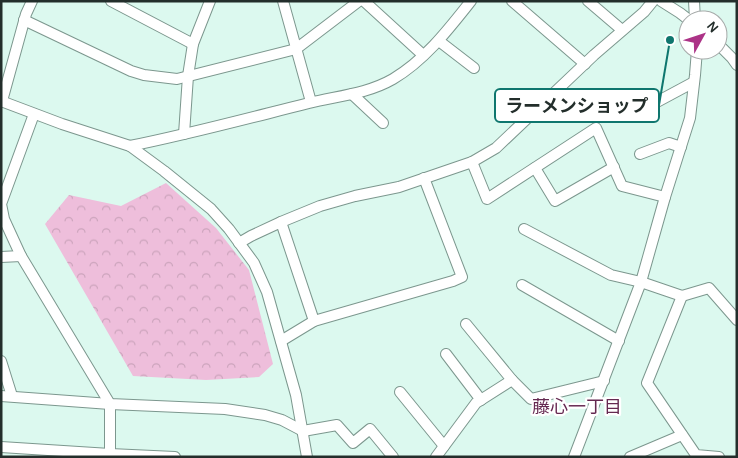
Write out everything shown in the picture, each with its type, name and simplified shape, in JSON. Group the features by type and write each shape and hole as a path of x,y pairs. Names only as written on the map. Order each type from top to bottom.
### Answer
{"street":[{"path":"32,1 24,20 1,101 62,124 130,146 211,209 229,229 254,263 262,280 296,395 307,457"},
{"path":"111,1 193,44"},
{"path":"184,134 188,76 193,44 210,1"},
{"path":"283,1 312,102"},
{"path":"24,20 131,71 144,75 177,79 296,49 359,1"},
{"path":"364,1 423,55"},
{"path":"130,146 312,102 364,92 381,86 407,70 439,41 471,1"},
{"path":"512,1 585,64"},
{"path":"588,1 622,30"},
{"path":"240,243 281,222 320,206 355,196 399,187 472,162 496,148 622,30 644,12 653,1"},
{"path":"662,1 678,12"},
{"path":"439,41 474,68"},
{"path":"728,54 737,65"},
{"path":"574,457 641,282 690,118 696,60"},
{"path":"640,110 694,82"},
{"path":"352,94 383,123"},
{"path":"34,114 1,204 3,219 21,256 110,404 110,455"},
{"path":"472,162 487,199 596,128 622,186 665,197"},
{"path":"640,154 669,143 681,147"},
{"path":"535,168 556,202 614,167"},
{"path":"281,341 314,321 462,277 424,178"},
{"path":"281,222 314,321"},
{"path":"524,229 611,275 641,282 682,296 709,288 737,320"},
{"path":"1,257 21,256"},
{"path":"522,285 619,341"},
{"path":"682,296 647,383 696,454 719,457"},
{"path":"466,324 512,380 531,399 604,381"},
{"path":"446,354 480,400"},
{"path":"1,361 7,396 110,404 224,409 265,415 282,420 303,431 337,425 353,443 370,429 393,457"},
{"path":"436,457 476,403 512,380"},
{"path":"400,392 444,446"},
{"path":"630,457 682,435"},
{"path":"1,447 51,453 175,457"}],"green space":[{"path":"166,183 216,228 249,270 273,364 259,377 206,380 133,376 45,224 69,195 121,206"}],"place":[{"name":"ラーメンショップ","path":"670,40"}],"district":[{"name":"藤心一丁目","path":"577,407"}]}
